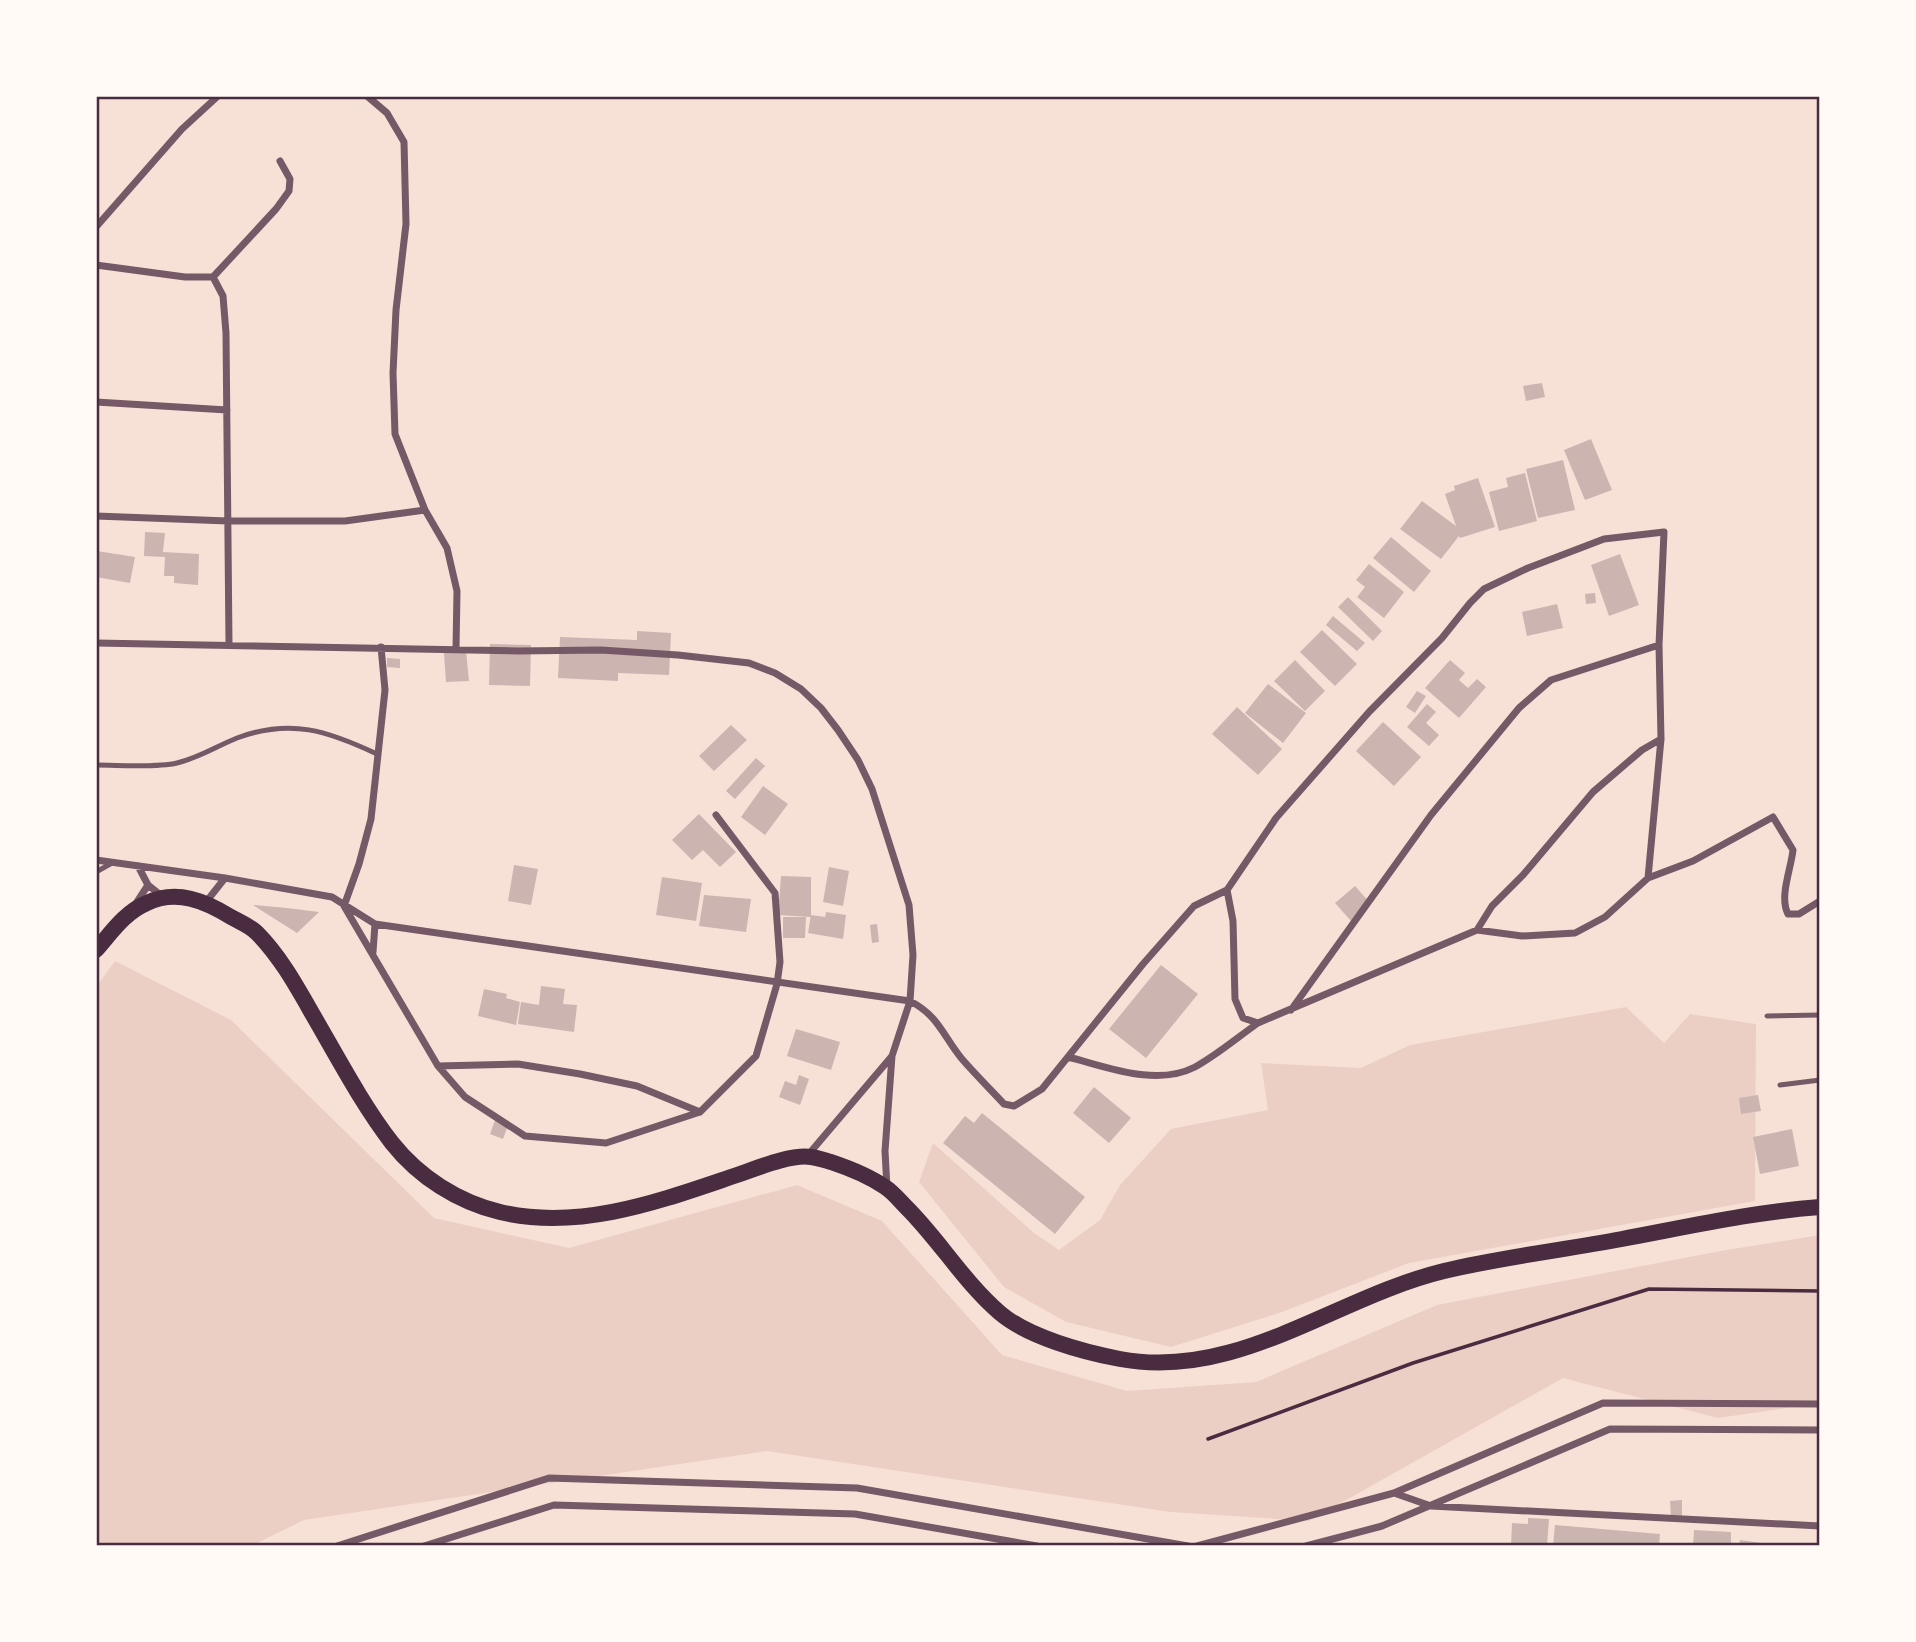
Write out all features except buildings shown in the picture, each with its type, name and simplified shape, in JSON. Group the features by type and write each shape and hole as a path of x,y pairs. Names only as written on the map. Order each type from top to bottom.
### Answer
{"main road":[{"path":"96,950 130,913 146,903 177,896 206,902 255,930 291,976 342,1064 394,1145 437,1186 463,1199 495,1211 523,1217 594,1215 633,1209 770,1164 808,1156 847,1167 887,1188 923,1224 962,1274 1003,1316 1039,1335 1078,1349 1123,1360 1172,1364 1216,1356 1262,1342 1384,1289 1444,1271 1754,1215 1820,1207"}],"street":[{"path":"96,227 182,129 218,96"},
{"path":"367,96 387,113 404,142 406,224 403,269 396,310 393,373 395,433 425,510 447,548 457,591 456,649"},
{"path":"96,265 213,278 289,191 289,179 280,161"},
{"path":"213,278 223,296 229,644"},
{"path":"96,402 227,410"},
{"path":"96,516 228,521 345,521 425,510"},
{"path":"96,860 225,878 332,897 375,924 777,984 910,1001 925,1009 961,1058 1004,1104 1014,1106 1042,1089 1143,964 1194,906 1227,890 1276,818 1369,712 1442,638 1484,589 1528,568 1605,539 1664,532 1659,645 1661,739 1648,878"},
{"path":"96,643 601,650 749,663 775,673 801,690 821,708 858,761 872,789 886,828 909,905 913,955 910,1001 892,1056 885,1151 887,1188"},
{"path":"1290,1011 1431,815 1519,708 1551,680 1659,645"},
{"path":"344,906 371,819 385,690 381,647"},
{"path":"1477,930 1492,906 1523,875 1593,792 1642,750 1661,739"},
{"path":"344,906 373,951 438,1066 465,1097 525,1136 606,1143 700,1112 756,1056 777,984 780,962 775,893 716,815"},
{"path":"1068,1057 1143,1075 1171,1074 1195,1067 1258,1023 1477,930 1522,936 1575,933 1605,917 1648,878 1693,861 1773,817 1793,850 1786,892 1785,907 1788,914 1799,914 1820,901"},
{"path":"138,866 148,885 164,898"},
{"path":"206,902 225,878"},
{"path":"130,913 148,885"},
{"path":"332,897 350,890"},
{"path":"1227,890 1233,921 1235,999 1243,1018 1258,1023"},
{"path":"373,951 375,924"},
{"path":"808,1156 892,1056"},
{"path":"438,1066 518,1064 580,1074 637,1086 700,1112"},
{"path":"881,1069 890,1084"},
{"path":"1197,1546 1394,1493 1603,1403 1820,1404"},
{"path":"1306,1546 1382,1527 1610,1429 1820,1430"},
{"path":"337,1546 549,1478 857,1488 1188,1546"},
{"path":"1394,1493 1431,1506 1820,1526"},
{"path":"424,1546 554,1505 855,1514 1037,1546"}],"lane":[{"path":"96,765 174,764 194,758 239,737 290,727 313,729 342,737 377,754"},
{"path":"96,872 114,863"},
{"path":"1767,1016 1820,1015"},
{"path":"1780,1085 1820,1080"}],"path":[{"path":"1208,1439 1413,1363 1649,1289 1820,1291"}],"shaded area":[{"path":"115,961 231,1020 434,1218 569,1248 797,1185 882,1221 1002,1355 1127,1391 1256,1382 1437,1305 1726,1250 1820,1235 1820,1403 1718,1418 1563,1378 1309,1521 1170,1512 767,1451 304,1520 251,1546 96,1546 96,987"},
{"path":"1626,1007 1664,1043 1690,1014 1756,1024 1755,1201 1409,1263 1282,1312 1171,1347 1066,1322 1004,1287 919,1182 933,1143 1034,1233 1059,1250 1100,1220 1120,1185 1171,1129 1268,1110 1261,1063 1361,1068 1410,1045"}]}
